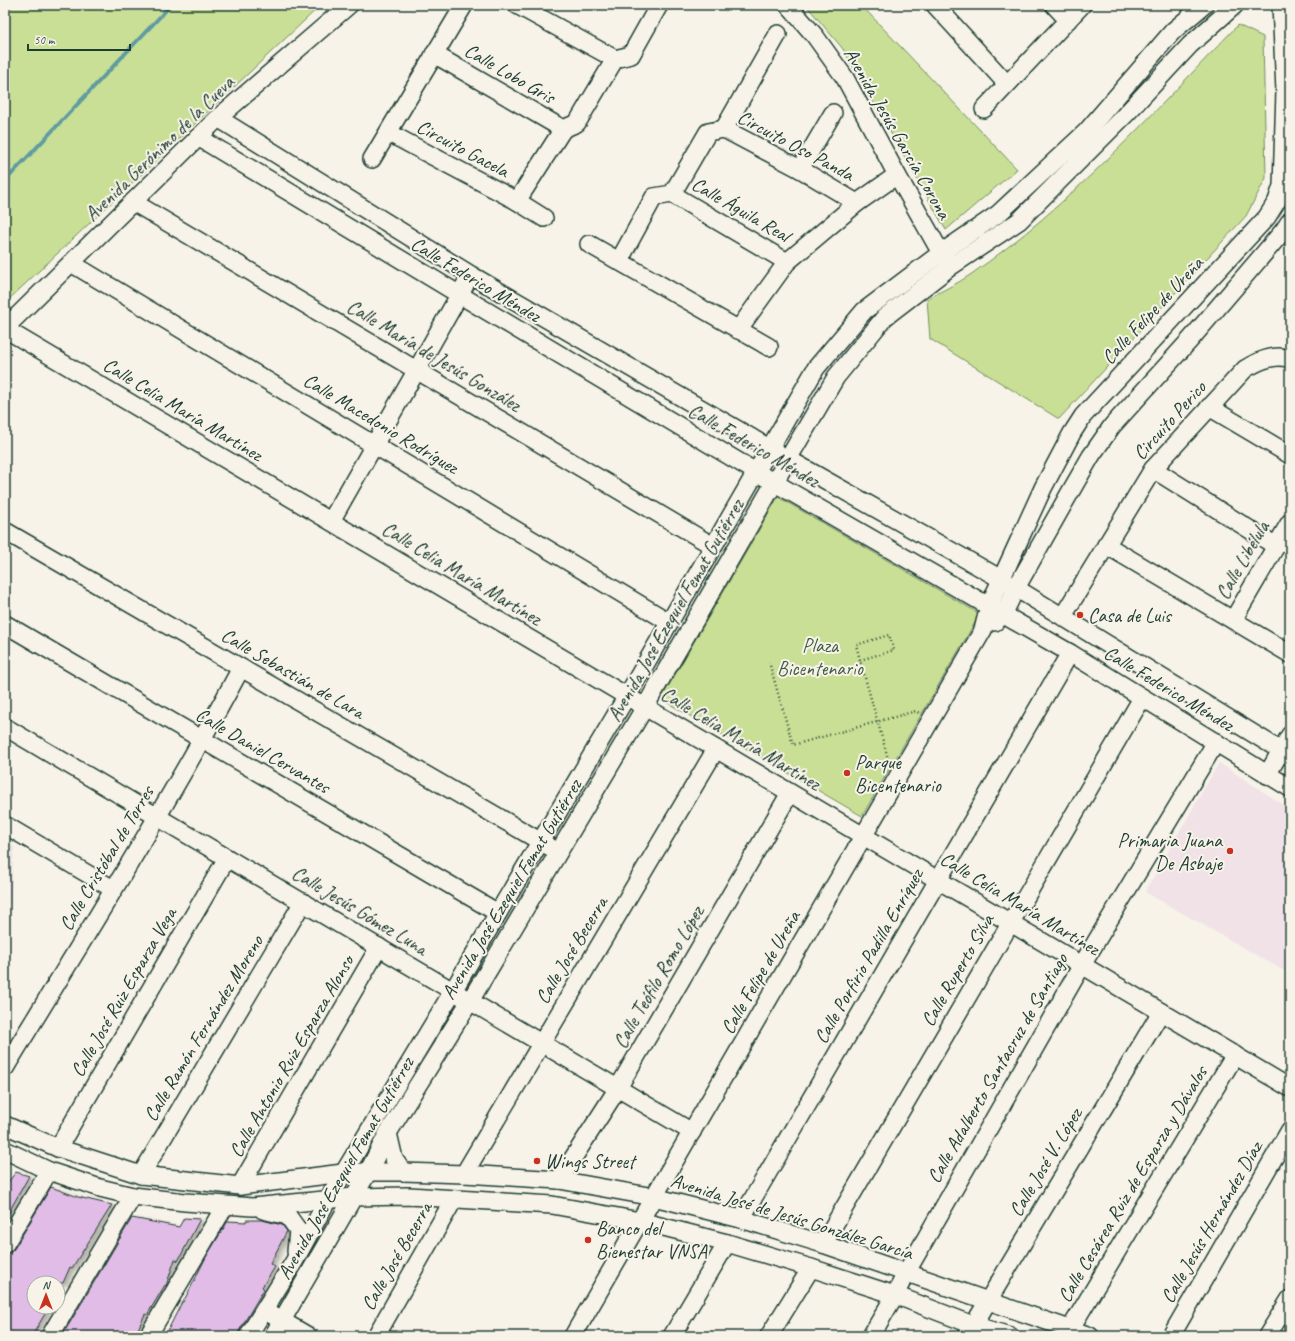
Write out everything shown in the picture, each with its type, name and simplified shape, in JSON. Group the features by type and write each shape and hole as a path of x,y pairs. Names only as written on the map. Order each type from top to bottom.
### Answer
{"street":[{"name":"Avenida Gerónimo de la Cueva","path":"5,329 218,118 349,5"},
{"name":"Circuito Gacela","path":"372,159 464,5"},
{"path":"517,5 615,59 630,55 659,5"},
{"name":"Avenida Jesús García Corona","path":"788,5 815,36 845,78 897,175 946,260"},
{"path":"935,5 1007,84"},
{"path":"1054,5 1068,20"},
{"path":"984,109 1082,5"},
{"name":"Avenida José Ezequiel Femat Gutiérrez","path":"273,1336 354,1197 388,1133 470,1001 645,707 836,377 885,317 1081,137 1173,31 1204,5"},
{"name":"Avenida José Ezequiel Femat Gutiérrez","path":"248,1336 295,1260 328,1198 453,991 627,696 816,368 864,311 946,260 1019,221 1127,113 1190,45 1235,5"},
{"name":"Calle Felipe de Ureña","path":"573,1336 983,630 989,606 1001,578 1043,488 1072,433 1083,416 1267,217 1277,201 1282,186 1285,91 1278,8"},
{"path":"724,129 778,34"},
{"name":"Calle Lobo Gris","path":"434,54 563,129"},
{"name":"Circuito Gacela","path":"517,201 563,129 577,123 615,59"},
{"path":"800,169 833,113"},
{"name":"Calle Federico Méndez","path":"218,118 471,275 788,459 1001,578 1286,753"},
{"name":"Circuito Oso Panda","path":"672,194 708,132 724,129 800,169 857,203"},
{"name":"Circuito Gacela","path":"388,133 517,201 544,218"},
{"name":"Calle Federico Méndez","path":"198,137 756,472 1070,653 1290,787"},
{"name":"Circuito Oso Panda","path":"738,330 787,262 857,203 897,175"},
{"path":"619,261 654,197 672,194"},
{"name":"Calle Águila Real","path":"672,194 787,262"},
{"name":"Calle María de Jesús González","path":"133,202 713,546"},
{"name":"Calle Felipe de Ureña","path":"983,630 1003,615 1016,588 1091,456 1112,426 1190,340 1290,221"},
{"path":"589,244 769,347"},
{"name":"Calle Macedonio Rodríguez","path":"71,263 669,622"},
{"path":"331,522 471,275"},
{"name":"Calle Celia María Martínez","path":"5,329 1290,1088"},
{"name":"Circuito Perico","path":"1063,616 1153,469 1245,369 1258,361 1271,357 1286,357 1290,359"},
{"path":"1209,407 1290,455"},
{"path":"1153,469 1276,546"},
{"name":"Calle Libélula","path":"1233,620 1290,522"},
{"name":"Calle Sebastián de Lara","path":"5,531 558,853"},
{"path":"1106,545 1290,654"},
{"name":"Calle Daniel Cervantes","path":"5,624 498,913"},
{"name":"Calle Porfirio Padilla Enríquez","path":"741,1219 1070,653"},
{"name":"Calle Cristóbal de Torres","path":"5,1068 157,817 202,740 241,668"},
{"name":"Calle Ruperto Silva","path":"823,1244 1142,698"},
{"name":"Calle Jesús Gómez Luna","path":"5,727 692,1132"},
{"path":"1267,774 1286,753 1290,735"},
{"name":"Calle Adalberto Santacruz de Santiago","path":"871,1336 895,1295 906,1272 1082,965 1216,742"},
{"name":"Calle José Becerra","path":"464,1174 716,749"},
{"name":"Calle Teófilo Romo López","path":"559,1180 618,1088 790,793"},
{"path":"5,825 113,889"},
{"name":"Calle José Ruiz Esparza Vega","path":"58,1148 227,858"},
{"name":"Calle Ramón Fernández Moreno","path":"141,1175 303,902"},
{"name":"Calle Antonio Ruiz Esparza Alonso","path":"240,1186 379,948"},
{"name":"Calle José V. López","path":"981,1331 987,1301 1162,1012"},
{"name":"Calle Cesárea Ruiz de Esparza y Dávalos","path":"1068,1333 1235,1056"},
{"name":"Avenida José de Jesús González García","path":"5,1125 58,1148 141,1175 240,1186 343,1173 403,1172 559,1180 654,1197 741,1219 823,1244 987,1301 1068,1333 1090,1336"},
{"name":"Calle Jesús Hernández Díaz","path":"1171,1336 1290,1130"},
{"path":"388,1133 394,1159 403,1172"},
{"path":"5,1150 49,1171 100,1188 133,1196 225,1206 253,1207 328,1198 409,1196 552,1205 640,1221 727,1243 811,1268 895,1295 981,1331 1010,1336"},
{"path":"5,1244 49,1171"},
{"path":"50,1336 133,1196"},
{"name":"Calle José Becerra","path":"376,1336 454,1199"},
{"path":"148,1336 225,1206"},
{"path":"253,1207 288,1216 298,1230 295,1260"},
{"path":"672,1336 727,1243"},
{"path":"769,1336 811,1268"},
{"path":"1267,1336 1290,1299"},
{"path":"263,1310 308,1336"}],"path":[{"path":"860,660 894,650 889,635 856,645 860,660 877,722 889,763 902,771"},
{"path":"769,662 793,745 916,711 932,719"}],"shaded area":[{"name":"Primaria Juana De Asbaje","path":"1219,763 1290,809 1290,974 1145,892"},
{"path":"5,841 14,847 5,985"}],"green space":[{"path":"5,5 321,5 5,303"},
{"path":"806,5 861,5 1017,169 946,230 843,49"},
{"path":"1238,25 1263,37 1266,178 1246,216 1059,419 930,339 927,299 970,275 1043,219 1110,157"},
{"name":"Plaza Bicentenario","path":"778,497 980,614 862,816 661,699"}],"building":[{"path":"16,1172 29,1176 5,1219 5,1186"},
{"path":"51,1187 78,1197 112,1205 72,1268 70,1267 66,1276 26,1275 26,1315 44,1315 32,1336 5,1336 5,1254 10,1253 14,1249"},
{"path":"132,1218 179,1227 184,1218 200,1219 178,1261 175,1259 166,1286 165,1285 147,1315 145,1314 135,1336 62,1336"},
{"path":"246,1220 262,1220 282,1225 287,1231 270,1264 275,1267 262,1287 264,1289 239,1331 238,1336 165,1336 206,1257 228,1221 246,1222"}],"waterway":[{"path":"5,181 171,5"}],"place":[{"name":"Casa de Luis","path":"1080,615"},
{"name":"Parque Bicentenario","path":"847,773"},
{"name":"Primaria Juana De Asbaje","path":"1230,851"},
{"name":"Wings Street","path":"537,1161"},
{"name":"Banco del Bienestar VNSA","path":"588,1240"}]}
